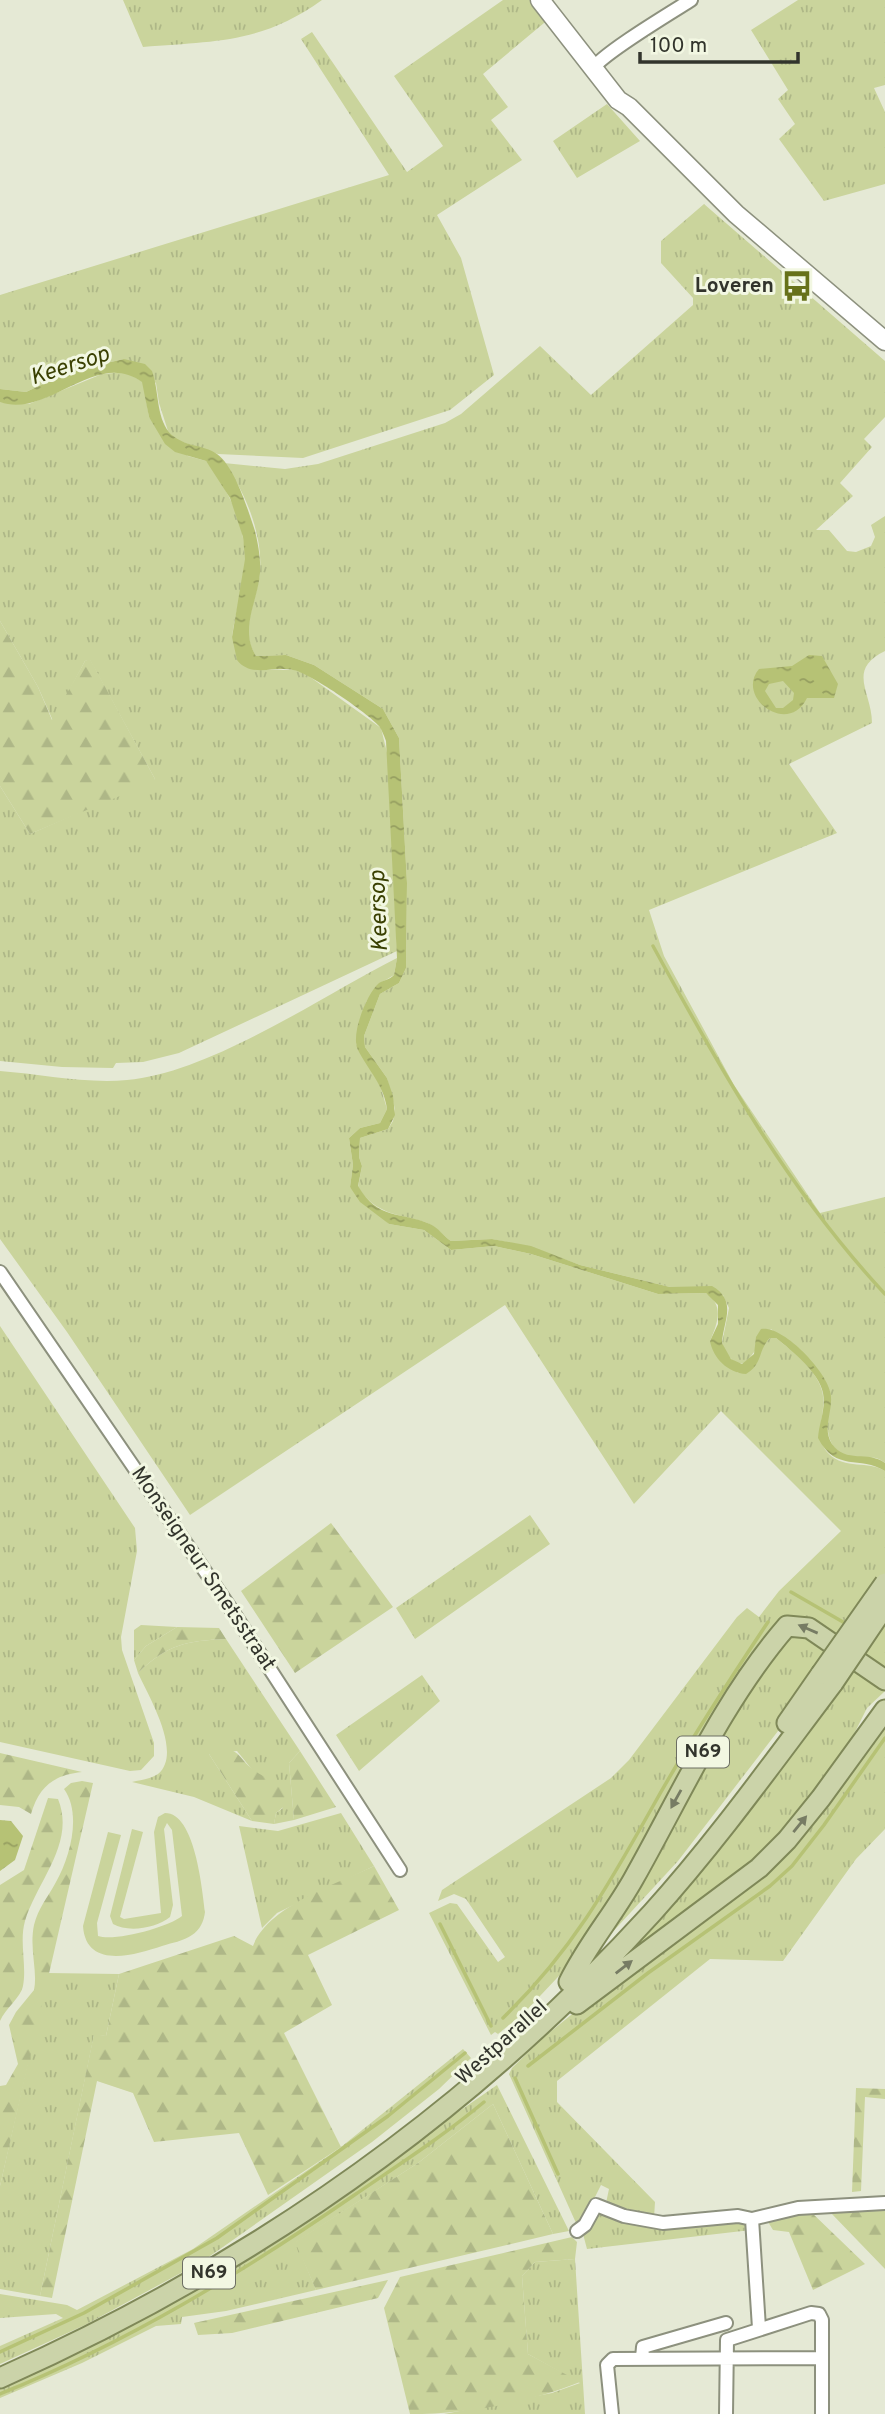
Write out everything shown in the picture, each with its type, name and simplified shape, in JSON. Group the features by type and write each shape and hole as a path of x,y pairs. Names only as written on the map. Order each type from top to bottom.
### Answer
{"main road":[{"name":"Westparallel","path":"0,2367 116,2313 237,2244 364,2158 547,2018 618,1949 689,1870 827,1678 885,1583"},
{"name":"Westparallel","path":"0,2378 134,2314 274,2233 404,2142 494,2060 681,1863 885,1606"},
{"name":"N69","path":"569,1982 626,1891 716,1730 787,1626 809,1628 885,1680"},
{"name":"N69","path":"547,2018 573,2007 759,1868 787,1840 821,1798 885,1710"}],"street":[{"path":"540,0 596,67 618,100 629,107 736,215 885,341"},
{"path":"596,67 615,58 621,47 691,0"},
{"name":"Monseigneur Smetsstraat","path":"0,1272 233,1612 400,1870"},
{"path":"576,2231 585,2225 596,2205 644,2221 711,2221 738,2216 752,2219 798,2208 885,2203"},
{"path":"752,2219 759,2328"},
{"path":"726,2414 727,2340 811,2313 819,2314 822,2320 822,2414"},
{"path":"642,2358 643,2347 726,2323"},
{"path":"612,2414 609,2361 642,2358 822,2358"}],"green space":[{"path":"123,0 322,0 300,14 257,33 215,41 143,47"},
{"path":"503,0 535,0 550,18 483,74 508,107 491,120 522,160 437,215 461,258 494,375 450,410 303,458 218,454 177,440 168,431 156,383 124,359 71,371 26,392 0,389 0,295 389,175 301,39 312,32 407,172 443,146 394,76"},
{"path":"798,0 885,0 885,85 874,88 885,112 885,184 824,201 779,139 795,124 778,99 788,90 751,30"},
{"path":"607,104 640,141 577,178 553,141"},
{"path":"704,204 885,361 885,417 864,439 872,447 840,483 853,496 816,530 829,530 847,551 856,552 871,546 875,537 871,525 885,516 885,651 873,658 864,674 872,723 789,764 837,833 649,910 664,956 734,1085 820,1213 885,1197 885,1463 873,1458 842,1454 835,1448 830,1440 827,1421 830,1391 771,1329 746,1363 737,1363 731,1358 722,1343 729,1308 723,1295 670,1287 580,1265 531,1247 492,1239 451,1241 425,1222 379,1208 358,1187 362,1166 359,1157 360,1138 388,1129 395,1109 387,1078 365,1047 364,1036 380,994 399,983 406,968 407,883 399,738 383,709 314,665 286,655 256,656 251,646 249,625 259,582 259,543 245,500 224,463 285,469 318,464 445,423 461,414 540,346 591,395 693,305 693,298 661,263 661,241"},
{"path":"126,372 143,382 149,417 188,456 206,461 222,483 234,508 245,548 245,562 232,637 262,670 295,670 306,674 381,728 388,757 397,951 179,1053 143,1062 116,1063 113,1068 62,1067 0,1061 0,786 30,834 155,779 90,660 85,661 53,721 38,687 0,621 0,402 29,404 102,374"},
{"path":"0,621 38,687 52,720 85,661 90,659 155,779 153,782 30,834 0,786"},
{"path":"397,958 394,975 379,984 366,1002 359,1023 356,1044 380,1085 387,1109 380,1123 360,1128 349,1138 353,1165 350,1187 389,1224 424,1230 451,1250 494,1246 531,1254 658,1294 706,1293 716,1304 718,1316 710,1341 738,1373 770,1338 776,1338 803,1362 819,1383 823,1399 821,1440 829,1454 842,1462 885,1471 885,1674 805,1618 793,1618 573,1961 524,2013 498,2034 495,2032 491,2035 429,1913 450,1903 457,1904 498,1962 505,1957 466,1899 454,1894 438,1901 442,1890 611,1778 629,1760 737,1617 747,1608 759,1617 779,1591 841,1531 721,1411 634,1504 505,1305 190,1515 67,1332 0,1239 0,1071 96,1081 127,1080 159,1074 194,1063 265,1031"},
{"path":"0,1326 135,1528 137,1551 121,1637 122,1650 154,1743 154,1756 141,1770 130,1771 0,1742"},
{"path":"530,1515 550,1544 415,1639 396,1608"},
{"path":"331,1523 393,1607 295,1673 241,1591"},
{"path":"141,1625 177,1627 146,1646 134,1660 134,1630"},
{"path":"177,1627 219,1628 226,1639 178,1646 159,1656 138,1673 134,1660 146,1646"},
{"path":"791,1633 817,1640 885,1689 867,1708 838,1766 758,1861 610,1974 604,1967 846,1680 795,1709 678,1861 584,1963 718,1733"},
{"path":"226,1639 300,1751 289,1763 294,1820 274,1824 276,1813 283,1808 237,1751 209,1754 252,1821 194,1797 132,1782 158,1774 165,1765 167,1753 162,1725 138,1673 159,1656 178,1646"},
{"path":"422,1675 440,1701 359,1771 336,1735"},
{"path":"885,1718 885,1829 856,1859 783,1961 710,1959 557,2081 557,2102 655,2202 654,2218 606,2203 609,2189 601,2185 583,2221 576,2223 509,2074 512,2068 544,2037 608,1985 711,1910"},
{"path":"211,1748 236,1752 249,1766 283,1790 287,1804 276,1813 274,1824 252,1821 209,1754"},
{"path":"300,1751 336,1807 294,1820 289,1763"},
{"path":"0,1753 82,1772 55,1779 38,1796 31,1814 19,1807 0,1805"},
{"path":"71,1783 93,1783 0,2186 0,2086 6,2085 18,2064 9,2025 34,1990 34,1925 61,1872 72,1836 72,1811 64,1789"},
{"path":"48,1798 58,1799 62,1815 59,1846 25,1921 22,1990 0,2021 0,1885 24,1870"},
{"path":"165,1813 175,1816 190,1838 202,1886 205,1912 203,1922 195,1933 177,1942 139,1953 114,1956 102,1954 93,1949 86,1940 83,1926 108,1832 121,1835 97,1923 98,1936 116,1937 141,1932 166,1925 182,1916 172,1830 167,1823 164,1829 173,1905 170,1917 158,1924 134,1929 113,1924 110,1916 132,1829 143,1832 120,1917 124,1919 161,1913 154,1832 158,1817"},
{"path":"341,1813 374,1866 277,1913 262,1928 239,1826 278,1831"},
{"path":"374,1866 399,1910 308,1955 332,2005 284,2033 341,2147 268,2195 239,2133 154,2142 133,2093 97,2081 52,2298 40,2296 94,2034 106,2036 119,1974 234,1936 253,1946 261,1932 288,1908"},
{"path":"48,1973 119,1974 106,2036 94,2035 40,2296 0,2289 0,2186"},
{"path":"463,2049 471,2058 439,2089 372,2142 203,2261 85,2325 0,2364 0,2346 63,2318 56,2314 0,2318 0,2294 67,2305 77,2310 193,2249 341,2147"},
{"path":"497,2085 569,2231 553,2234 493,2104 418,2163 296,2242 316,2290 226,2311 182,2317 181,2324 156,2326 82,2363 0,2398 0,2382 425,2135"},
{"path":"856,2088 885,2089 885,2099 865,2097 861,2191 852,2192"},
{"path":"493,2104 553,2234 316,2290 295,2242 418,2163"},
{"path":"885,2207 885,2269 831,2213"},
{"path":"810,2211 865,2264 813,2290 789,2232 773,2230 765,2217"},
{"path":"597,2214 620,2219 672,2226 743,2220 751,2230 587,2249 583,2234"},
{"path":"572,2237 577,2242 575,2259 535,2262 522,2276 528,2354 580,2382 539,2396 496,2406 410,2414 384,2308 400,2277"},
{"path":"575,2259 585,2414 444,2414 552,2393 580,2383 528,2354 522,2276 535,2262"},
{"path":"388,2280 378,2298 232,2333 198,2335 194,2323"}],"water":[{"path":"124,359 145,364 152,371 160,411 169,432 186,443 217,454 230,469 240,490 255,531 260,557 259,583 249,625 251,646 256,656 286,655 314,665 383,709 399,738 407,883 406,968 399,983 380,994 364,1036 365,1047 387,1078 395,1115 388,1129 360,1138 359,1157 362,1166 358,1186 374,1205 382,1210 430,1224 451,1241 492,1239 531,1246 580,1265 670,1287 712,1286 725,1298 727,1305 722,1343 731,1359 742,1364 754,1354 756,1337 761,1329 780,1334 791,1341 812,1361 827,1382 831,1398 828,1431 832,1444 844,1454 878,1459 885,1463 885,1471 876,1466 841,1460 825,1449 818,1438 824,1405 820,1385 804,1362 776,1338 770,1338 766,1342 755,1366 746,1374 733,1371 722,1364 710,1341 718,1324 718,1305 706,1293 658,1294 531,1254 494,1246 451,1250 424,1230 389,1224 360,1202 350,1187 353,1165 349,1138 360,1128 380,1123 387,1109 379,1085 358,1050 356,1035 361,1015 374,988 394,975 397,958 386,741 373,720 338,694 301,672 249,669 237,660 232,637 245,559 243,537 230,498 206,461 175,452 165,444 149,417 142,382 125,374 107,373 36,401 18,405 0,402 0,389 26,392 71,371"},
{"path":"809,655 822,656 838,684 834,698 807,698 798,709 788,714 767,709 754,691 753,680 759,669 792,666","holes":["783,681 794,693 793,700 783,708 776,708 765,691 769,684"]},
{"path":"0,1820 11,1821 23,1836 15,1860 0,1871"}],"waterway":[{"path":"653,946 758,1128 850,1255 885,1294"},
{"path":"791,1592 843,1622"},
{"path":"503,2018 549,1969 586,1918 694,1736 768,1622"},
{"path":"528,2066 648,1973 770,1886 792,1866 885,1738"},
{"path":"440,1924 491,2026"},
{"path":"0,2352 84,2313 217,2238 388,2116 465,2053"},
{"path":"515,2078 558,2174"},
{"path":"0,2394 93,2352 182,2305 311,2225 484,2102"}],"place":[{"name":"Loveren","path":"797,286"}],"water label":[{"name":"Keersop","path":"70,367"},
{"name":"Keersop","path":"380,911"}]}
